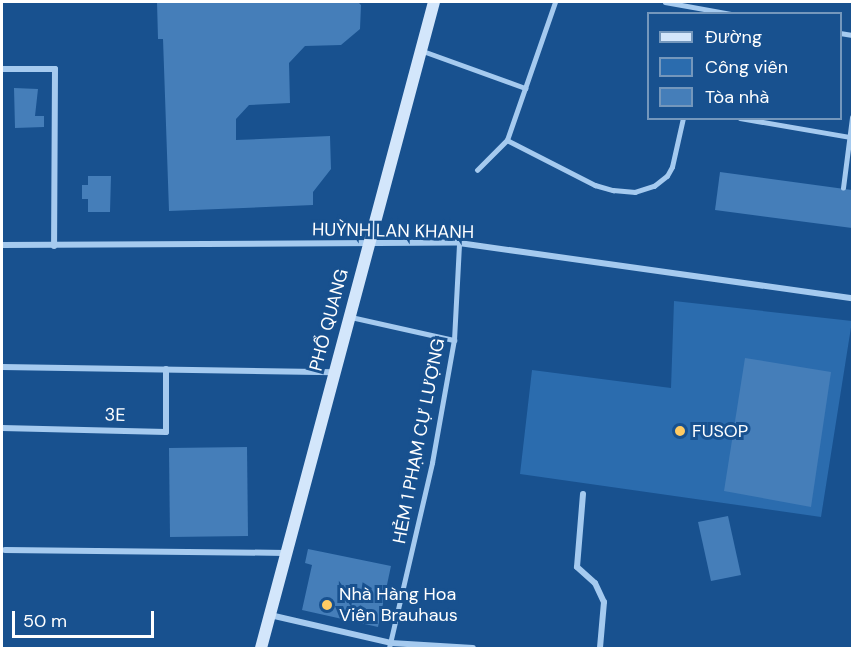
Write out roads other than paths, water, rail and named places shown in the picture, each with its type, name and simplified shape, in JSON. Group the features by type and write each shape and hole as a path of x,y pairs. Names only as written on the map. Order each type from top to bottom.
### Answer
{"main road":[{"name":"PHỔ QUANG","path":"261,648 434,2"}],"street":[{"path":"2,69 55,69 54,246"},
{"name":"HUỲNH LAN KHANH","path":"2,245 459,243 852,298"},
{"path":"2,367 334,372"},
{"name":"3E","path":"2,428 166,432 166,369"},
{"path":"583,494 577,567 595,584 604,602 600,648"},
{"path":"5,550 286,553"},
{"path":"270,615 390,646 468,648"}],"lane":[{"path":"477,170 507,140 555,2"},
{"path":"665,2 706,11"},
{"path":"420,50 525,88"},
{"path":"843,188 852,118"},
{"path":"507,140 595,185 613,190 635,192 654,186 667,176 672,167 683,120"},
{"path":"752,120 850,137"},
{"name":"HẺM 1 PHẠM CỰ LƯỢNG","path":"390,646 432,463 454,339 459,243"},
{"path":"349,316 454,339"}],"place":[{"name":"FUSOP","path":"680,431"},
{"name":"Nhà Hàng Hoa Viên Brauhaus","path":"327,605"}]}
